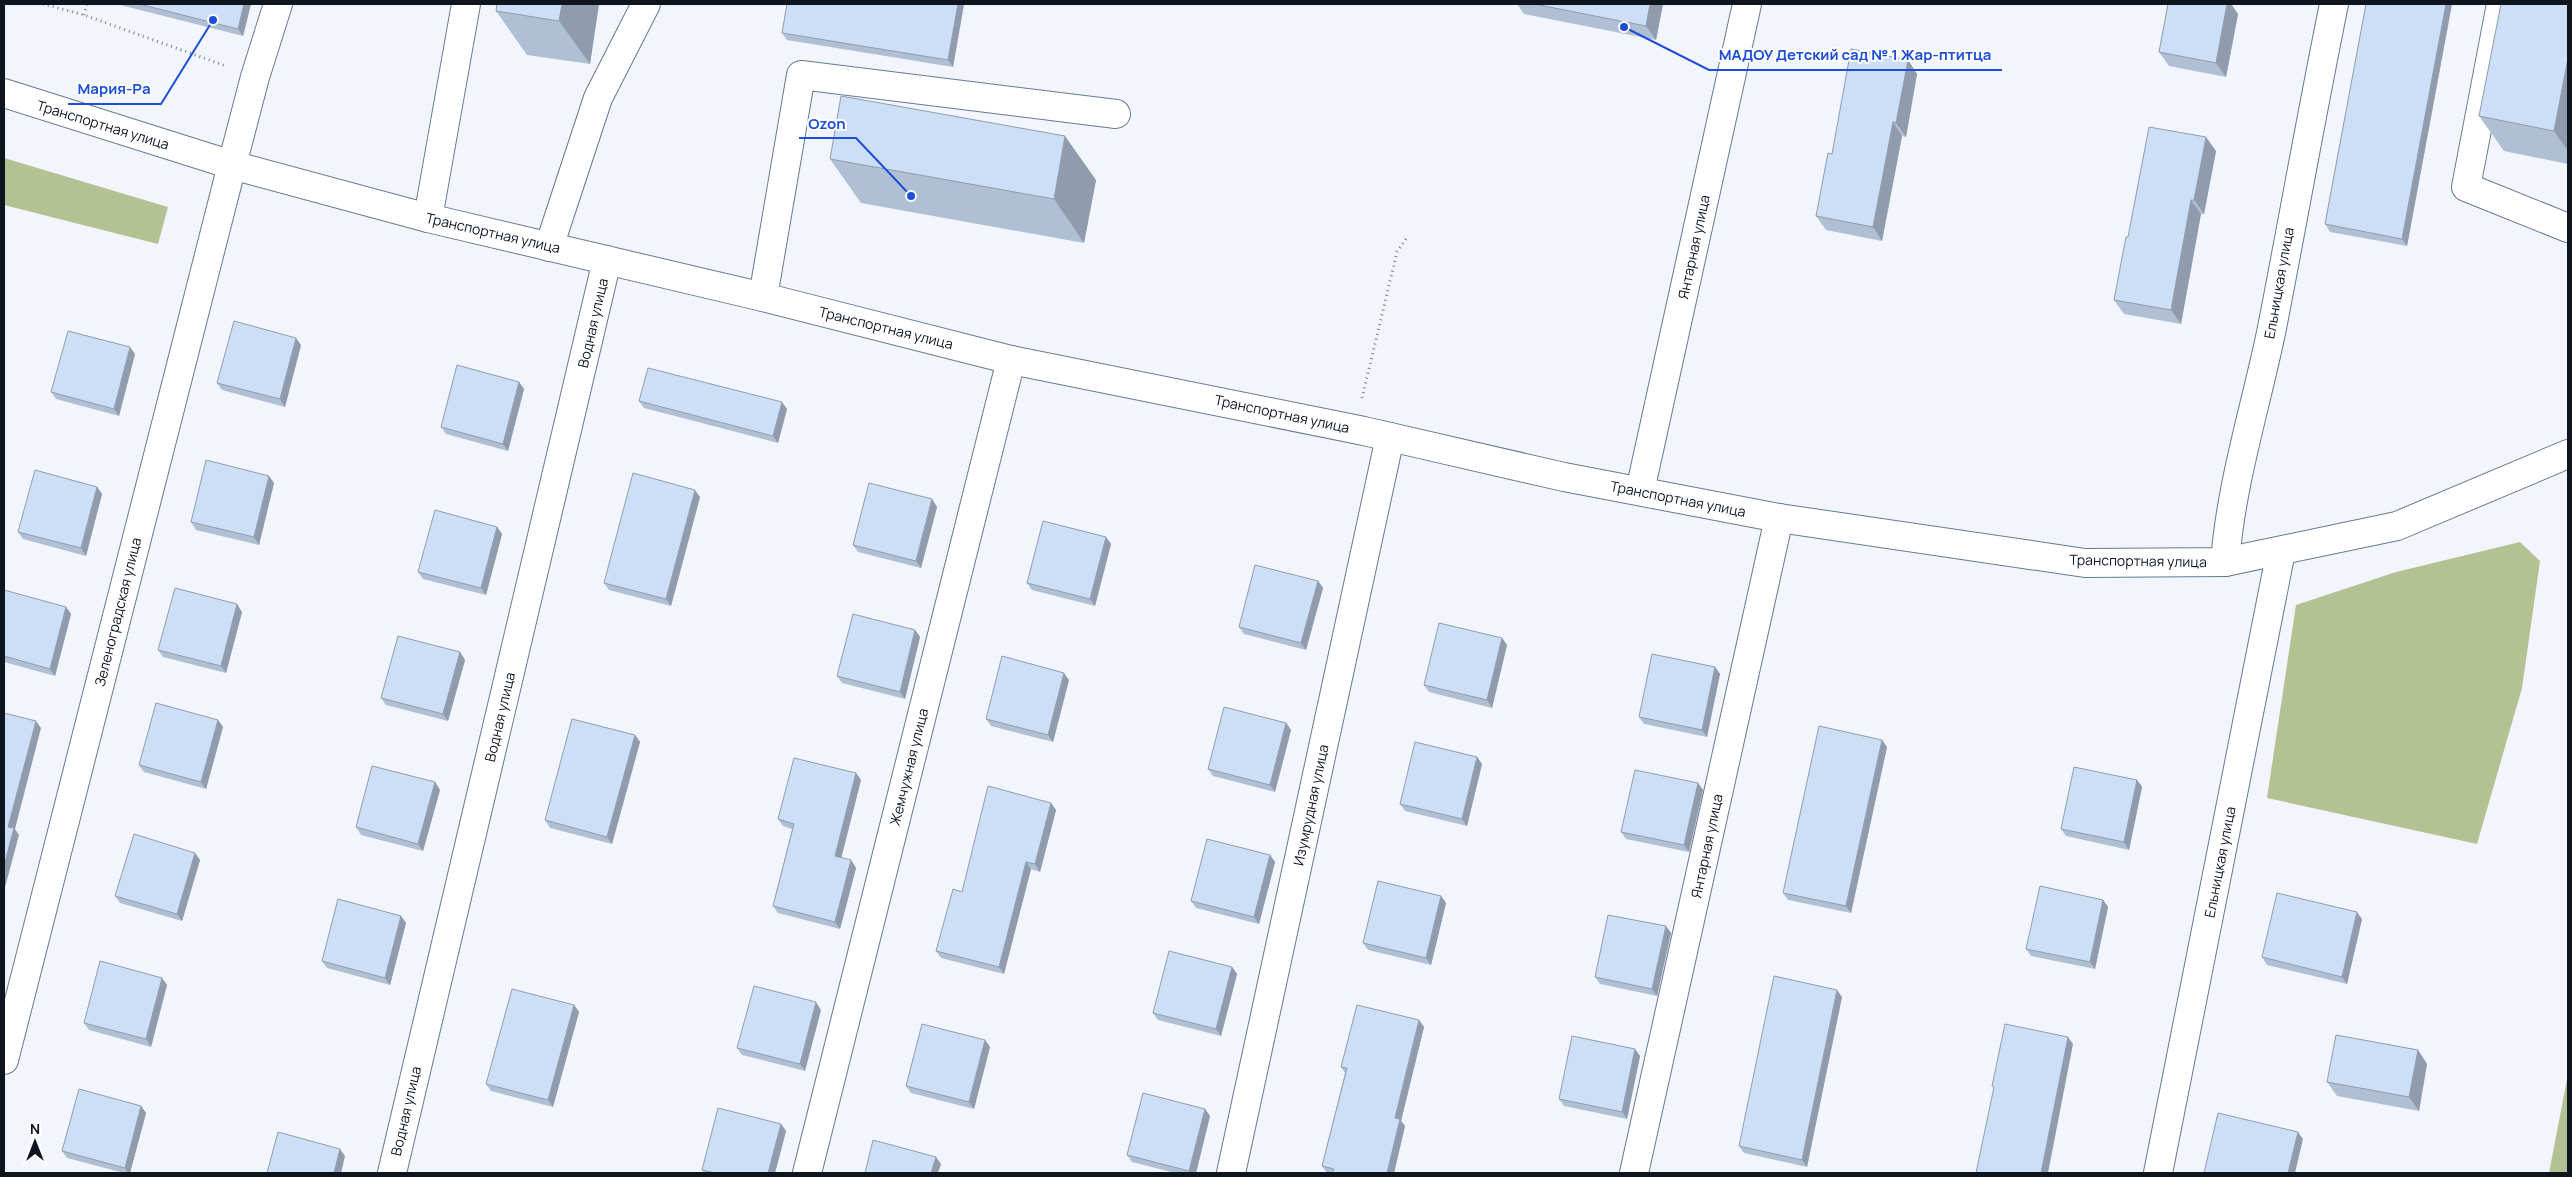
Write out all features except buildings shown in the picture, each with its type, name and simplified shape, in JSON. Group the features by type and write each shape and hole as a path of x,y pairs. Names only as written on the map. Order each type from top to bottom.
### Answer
{"street":[{"name":"Зеленоградская улица","path":"4,1060 232,165 255,77 278,4"},
{"path":"428,218 466,4"},
{"path":"549,247 598,98 646,4"},
{"name":"Янтарная улица","path":"1640,491 1747,4"},
{"name":"Ельницкая улица","path":"2225,562 2228,527 2272,329 2297,185 2334,4"},
{"path":"2501,4 2466,187 2568,228"},
{"path":"763,297 801,74 1116,114"},
{"name":"Транспортная улица","path":"4,93 232,165 428,218 763,297 1011,360 1390,437 1564,477 1779,518 2086,563 2225,562 2397,526 2568,454"},
{"name":"Водная улица","path":"392,1173 607,260"},
{"name":"Жемчужная улица","path":"807,1173 1011,360"},
{"name":"Изумрудная улица","path":"1231,1173 1390,437"},
{"name":"Янтарная улица","path":"1634,1173 1779,518"},
{"name":"Ельницкая улица","path":"2158,1173 2281,551"}],"path":[{"path":"43,4 84,15 255,77"},
{"path":"84,15 87,4"},
{"path":"1360,406 1397,252 1408,236"}],"green space":[{"path":"4,158 168,207 158,244 4,205"},
{"path":"2520,542 2540,561 2522,688 2477,844 2267,798 2296,605 2396,572"},
{"path":"2568,1074 2568,1173 2549,1173"}],"place":[{"name":"Мария-Ра","path":"213,20"},
{"name":"МАДОУ Детский сад № 1 Жар-птитца","path":"1624,27"},
{"name":"Ozon","path":"911,196"}]}
